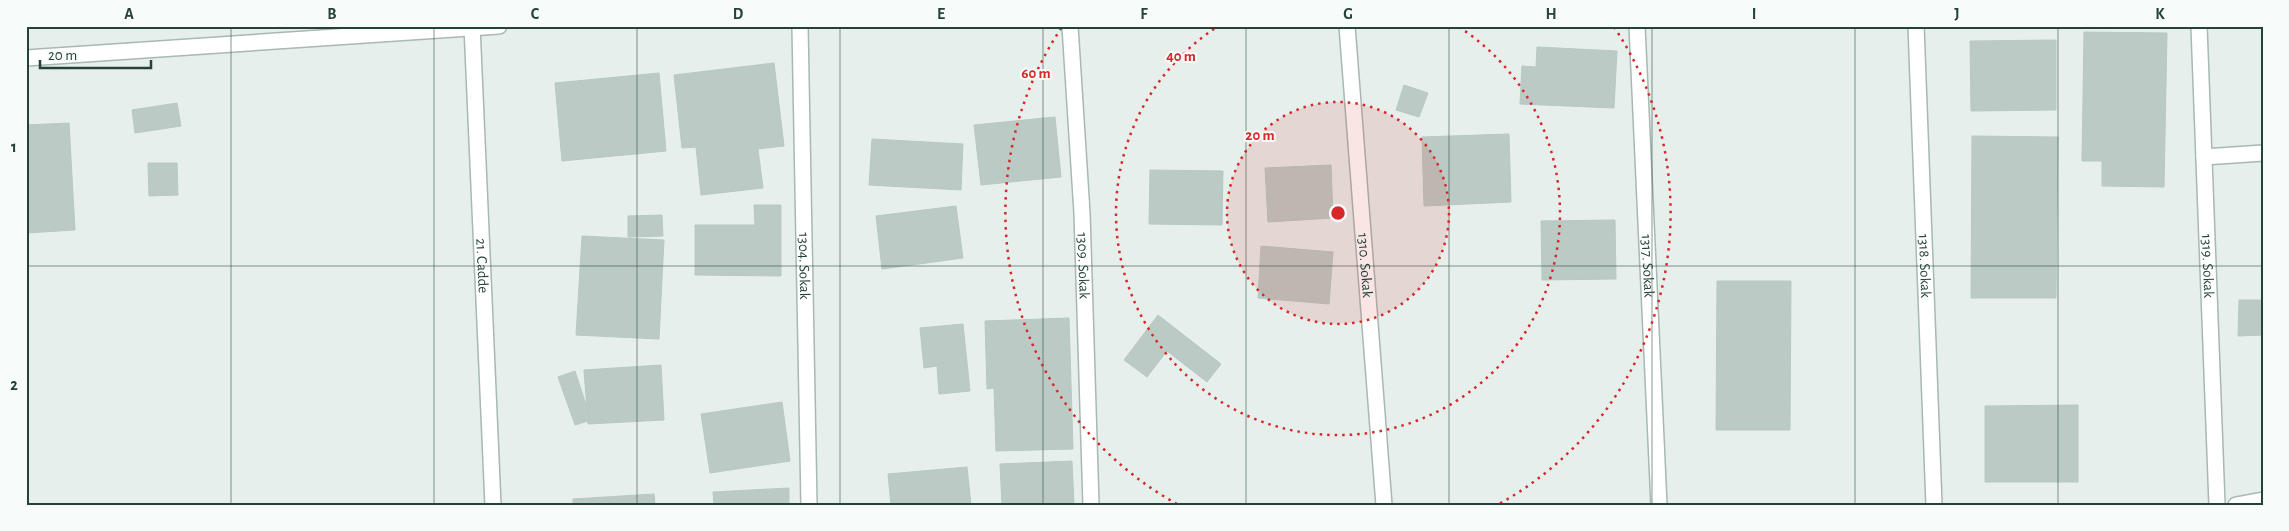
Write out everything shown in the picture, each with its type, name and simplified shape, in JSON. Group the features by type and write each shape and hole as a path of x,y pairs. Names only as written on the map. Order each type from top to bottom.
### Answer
{"street":[{"path":"26,58 499,26"},
{"name":"1304. Sokak","path":"800,26 809,505"},
{"name":"1309. Sokak","path":"1070,26 1082,212 1091,505"},
{"name":"1310. Sokak","path":"1347,26 1384,505"},
{"name":"1317. Sokak","path":"1637,26 1659,505"},
{"name":"1318. Sokak","path":"1916,26 1934,505"},
{"name":"1319. Sokak","path":"2199,26 2217,505"},
{"name":"21. Cadde","path":"472,28 493,505"},
{"path":"2204,157 2263,152"},
{"path":"2236,505 2263,500"}],"building":[{"path":"2084,32 2167,33 2164,187 2102,186 2102,161 2082,161"},
{"path":"2056,40 2056,110 1971,111 1970,41"},
{"path":"1537,47 1617,51 1614,108 1520,104 1522,66 1536,67"},
{"path":"774,63 784,146 758,149 763,188 701,195 696,147 682,148 674,75"},
{"path":"659,73 666,151 562,161 555,83"},
{"path":"1404,85 1428,93 1419,117 1396,110"},
{"path":"177,103 181,126 135,133 132,110"},
{"path":"1055,117 1061,177 981,185 974,125"},
{"path":"69,123 75,230 26,233 26,125"},
{"path":"1509,134 1511,202 1424,206 1422,137"},
{"path":"1972,136 2058,137 2056,298 1971,298"},
{"path":"872,139 963,144 961,190 869,185"},
{"path":"148,163 177,163 178,195 149,196"},
{"path":"1331,165 1333,218 1268,222 1265,168"},
{"path":"1150,170 1223,171 1222,225 1149,224"},
{"path":"754,205 781,205 781,276 695,275 695,225 755,225"},
{"path":"956,206 963,258 882,269 876,216"},
{"path":"662,215 663,236 628,237 628,216"},
{"path":"1615,220 1616,279 1542,280 1541,221"},
{"path":"582,236 664,240 659,339 576,335"},
{"path":"1261,246 1333,252 1329,304 1258,298"},
{"path":"1717,281 1791,281 1790,430 1716,430"},
{"path":"2239,300 2263,300 2263,335 2238,336"},
{"path":"1158,315 1221,364 1207,382 1167,351 1147,377 1124,360"},
{"path":"1069,318 1073,449 996,451 994,388 987,389 985,321"},
{"path":"963,324 970,391 939,394 937,366 924,368 920,328"},
{"path":"661,365 664,420 588,424 584,370"},
{"path":"575,371 591,420 575,425 558,377"},
{"path":"782,402 790,461 710,473 701,414"},
{"path":"2078,405 2078,482 1985,482 1985,406"},
{"path":"1072,461 1074,505 1002,505 1000,464"},
{"path":"967,467 971,505 891,505 888,474"},
{"path":"789,488 789,505 714,505 713,492"},
{"path":"654,494 655,505 573,505 573,499"}]}
